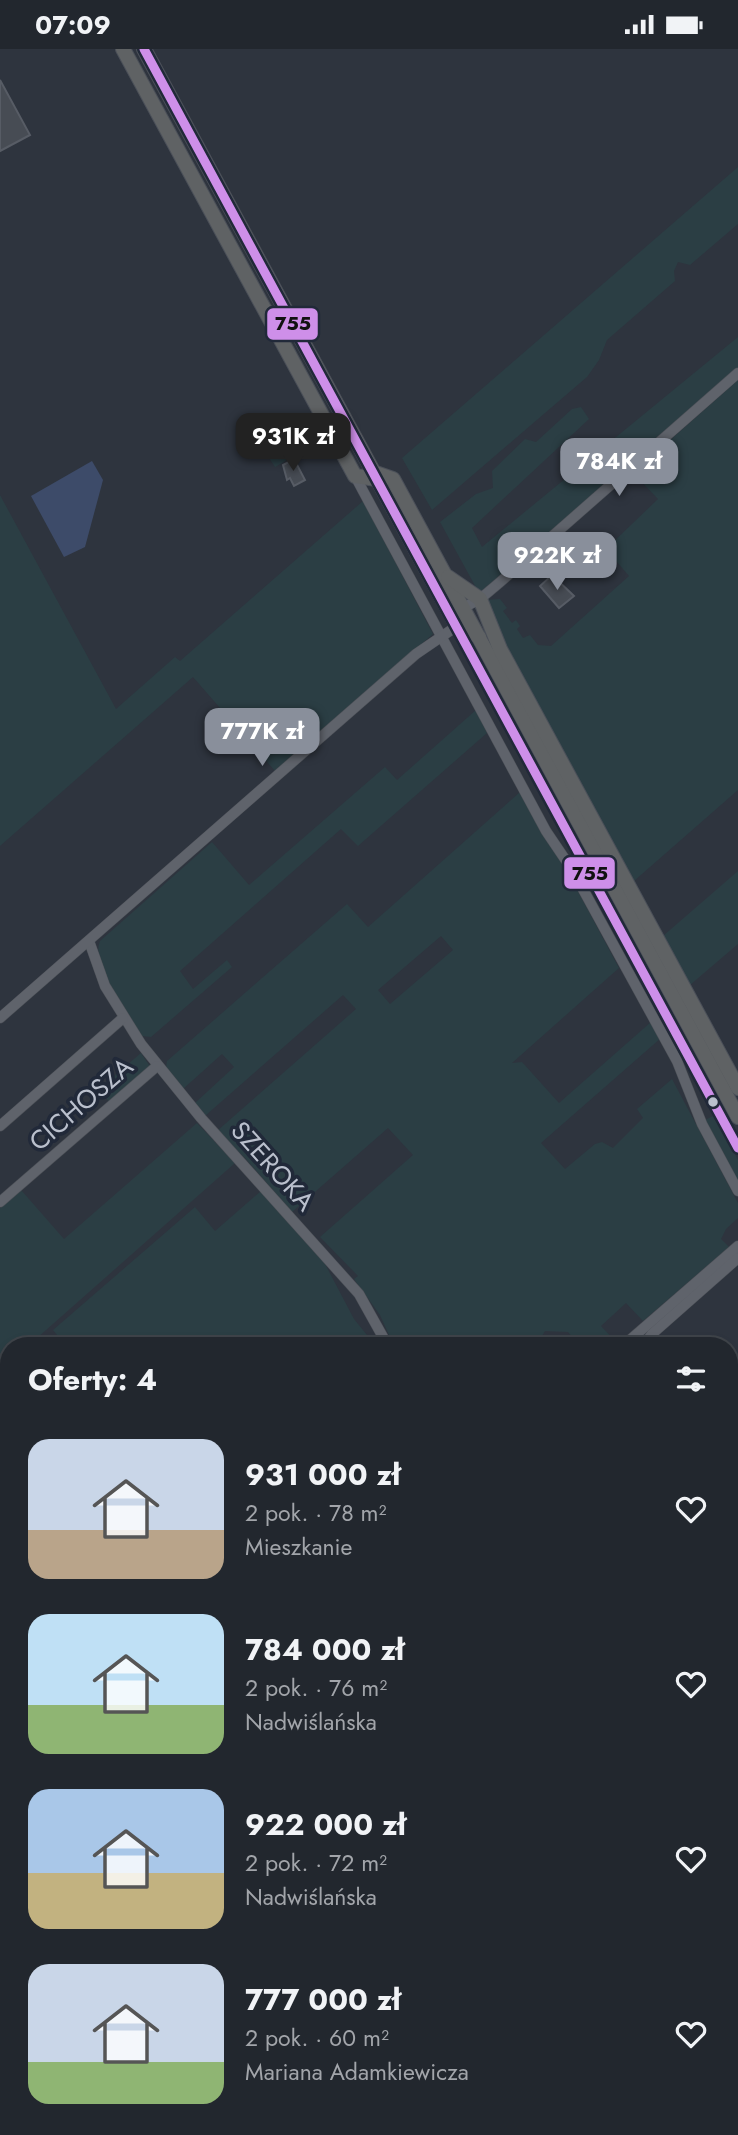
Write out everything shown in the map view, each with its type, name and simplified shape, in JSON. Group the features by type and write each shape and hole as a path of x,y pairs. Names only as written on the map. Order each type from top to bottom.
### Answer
{"highway":[{"path":"123,49 357,480 381,479"},
{"path":"144,49 309,354 381,479 457,626 479,637"},
{"path":"302,378 309,354"},
{"path":"381,479 444,574 738,1117"},
{"path":"444,574 480,599 507,661 738,1089"}],"street":[{"path":"447,607 463,608 480,599 738,373"},
{"path":"357,480 546,831 573,871 665,1039 702,1125 738,1191"},
{"path":"0,1018 416,654 457,626"},
{"name":"SZEROKA","path":"89,941 105,986 123,1018 157,1066 359,1294 383,1337"},
{"path":"0,1126 123,1018"},
{"name":"CICHOSZA","path":"0,1202 157,1066"},
{"path":"633,1337 738,1246"},
{"path":"649,1337 738,1258"}],"shaded area":[{"path":"738,167 738,224 690,265 678,262 674,271 675,281 607,340 599,360 587,377 432,510 402,458"},
{"path":"738,337 738,373 479,593 440,522 476,494 493,488 492,471 525,439 536,442 572,409 581,407 589,419 472,528 482,547"},
{"path":"738,380 738,790 634,881 500,643 487,600 500,599 507,608 503,611 512,623 516,620 520,626 517,629 523,638 530,635 538,645 551,646 629,576 606,549 658,499 633,473"},
{"path":"272,427 294,456 275,467 260,444 260,437"},
{"path":"0,495 116,709 175,657 180,661 363,501 433,634 275,771 193,677 0,846"},
{"path":"476,710 487,733 358,846 341,829 180,971 193,989 227,960 232,967 151,1037 142,1036 105,977 98,951 100,941 212,842 249,885 385,767 397,780"},
{"path":"520,792 543,834 559,856 619,968 512,1063 522,1062 559,1103 651,1022 661,1038 541,1143 565,1169 595,1144 602,1142 613,1148 643,1118 637,1109 672,1079 738,1203 738,1218 726,1229 721,1239 729,1247 643,1321 626,1303 601,1326 611,1337 572,1337 568,1332 545,1331 541,1337 390,1337 380,1315 354,1279 358,1276 320,1237 413,1155 388,1128 292,1212 245,1158 217,1131 356,1009 343,995 205,1116 195,1103 234,1067 222,1054 183,1089 166,1068 167,1061 347,904 368,927","holes":["441,936 453,950 390,1004 378,990"]},
{"path":"738,871 738,944 690,985 663,936"},
{"path":"141,1053 151,1068 110,1103 99,1089"},
{"path":"713,1116 738,1160 738,1183 705,1120"},
{"path":"197,1123 235,1163 38,1337 0,1337 0,1208 21,1190 64,1239"},
{"path":"261,1191 324,1262 354,1319 369,1337 59,1337 53,1330 195,1207 215,1231"}],"water":[{"path":"92,461 103,480 85,547 64,557 31,496"}],"building":[{"path":"0,80 30,135 0,151"},
{"path":"294,459 305,480 294,486 290,478 287,480 283,465"},
{"path":"552,575 574,596 559,608 540,586"}],"transit line":[{"name":"755","path":"144,49 738,1148"}]}
